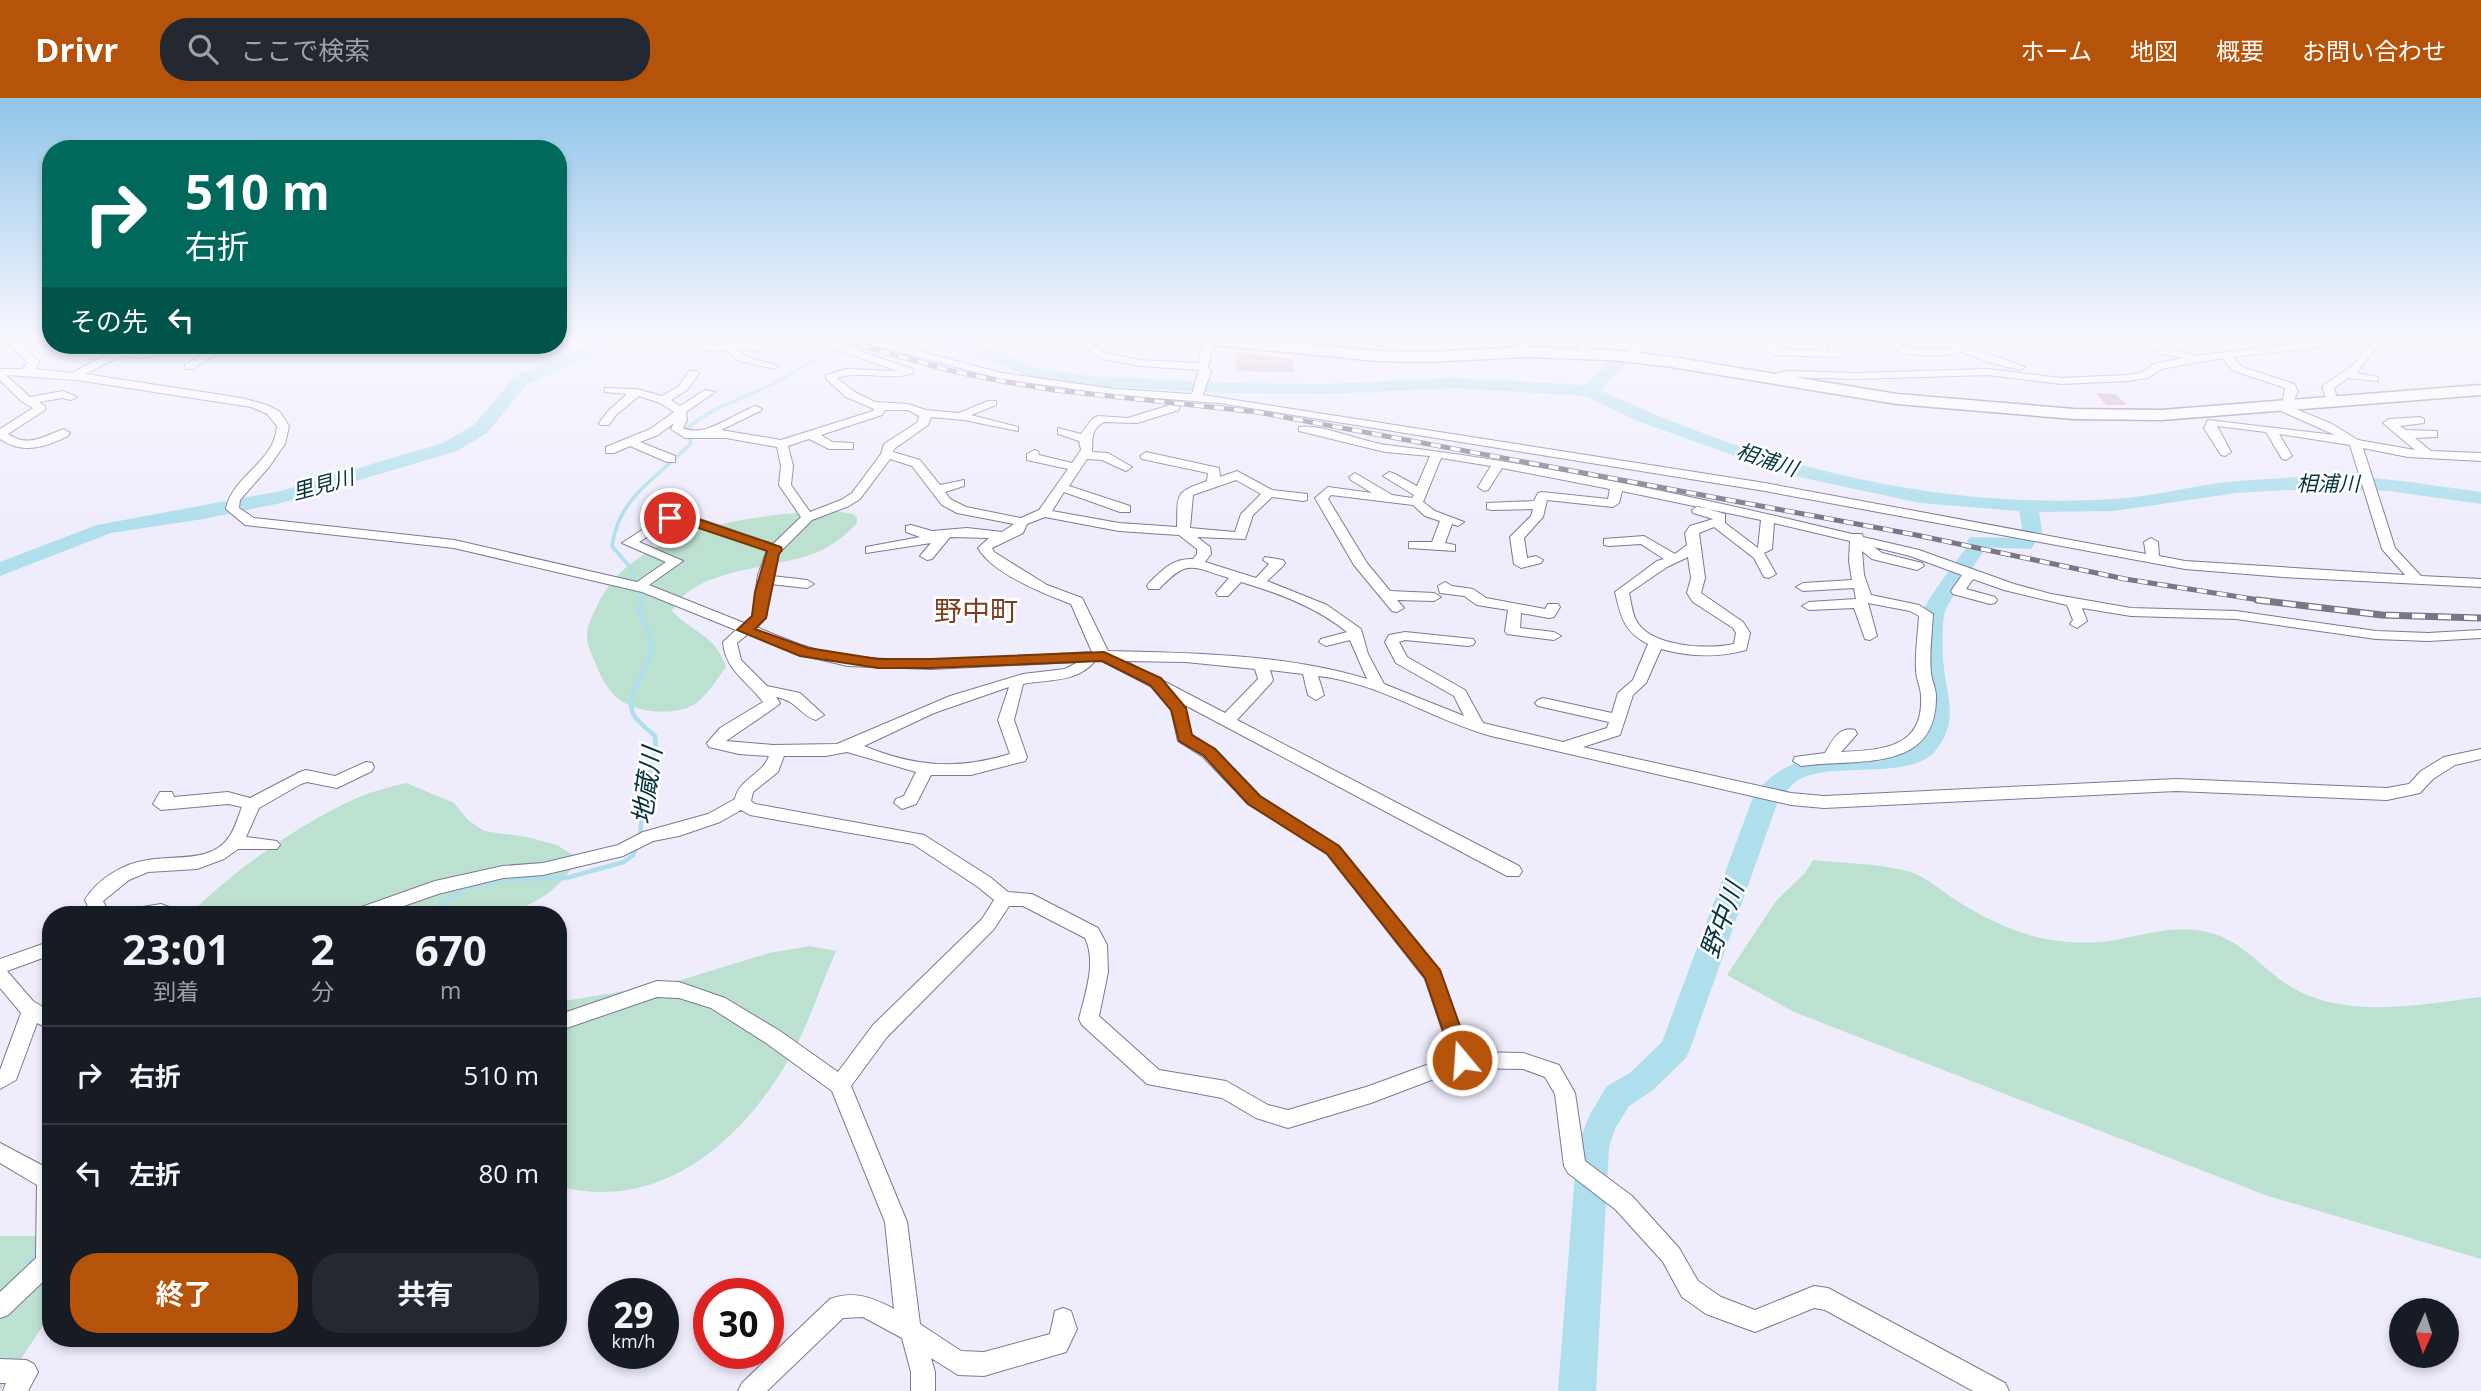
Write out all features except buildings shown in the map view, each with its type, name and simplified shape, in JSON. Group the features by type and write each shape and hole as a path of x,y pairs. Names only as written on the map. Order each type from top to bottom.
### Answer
{"highway":[{"path":"1915,400 2074,415 2161,415 2341,400"}],"street":[{"path":"233,400 256,405 275,413 283,424 282,437 273,454 233,499 236,512 250,523 454,544 638,587 805,653 878,663 1186,657 1329,672 1378,687 1476,725 1562,748 1791,799 1861,802 2176,785 2387,794 2414,789 2427,775 2450,761 2481,754"},
{"path":"605,423 628,400"},
{"path":"664,400 680,412"},
{"path":"610,450 653,432 697,400"},
{"path":"863,400 874,406 914,408 927,418 924,423 888,447 887,454 856,496 845,503 807,517 801,527 772,552 759,618 730,642 730,651 738,667 772,703 726,732 715,743 722,746 835,750 919,713 1015,681 1073,672 1084,667 1097,657 1098,650 1077,601 1042,588 989,555 985,548 989,542 1018,530 1022,522"},
{"path":"1230,400 1765,487 2153,560 2237,570 2481,583"},
{"path":"2286,400 2283,406 2328,426 2355,443 2363,461 2389,549 2417,580"},
{"path":"29,401 41,408 0,434 14,444 29,447 64,433"},
{"path":"960,417 992,403"},
{"path":"680,412 677,429 679,432 726,434 782,444 866,418 878,413 881,406"},
{"path":"1044,513 1087,450 1084,439 1093,424 1099,420 1115,418 1133,421 1153,412 1175,408"},
{"path":"706,434 756,409"},
{"path":"923,413 960,417 1014,429"},
{"path":"998,427 1020,417"},
{"path":"2420,421 2389,423 2428,454"},
{"path":"2225,452 2210,429 2213,422 2428,454 2481,457"},
{"path":"1303,429 1385,448 1437,453 1617,485 1768,518 1914,553 2019,590 2131,612 2236,615 2376,635 2428,637 2481,634"},
{"path":"2270,429 2286,456"},
{"path":"1062,431 1084,439"},
{"path":"2403,434 2432,433"},
{"path":"811,435 829,445 849,446"},
{"path":"630,442 671,459"},
{"path":"782,444 787,466 785,485 807,517"},
{"path":"1414,545 1443,547 1452,521 1421,509 1419,498 1427,472 1437,453"},
{"path":"887,454 916,463 946,502 955,507 1022,522 1044,513 1119,527 1240,536 1247,514 1269,494"},
{"path":"1034,454 1031,457 1075,467"},
{"path":"1083,456 1104,456 1126,467"},
{"path":"1146,456 1215,471 1213,483"},
{"path":"1484,487 1499,464"},
{"path":"1640,490 1649,468"},
{"path":"1182,532 1184,498 1188,492 1237,475 1269,494 1303,497"},
{"path":"1389,476 1419,498"},
{"path":"1356,477 1393,500"},
{"path":"937,490 960,483"},
{"path":"1536,560 1521,565 1517,537 1537,517 1542,496 1613,503 1617,485"},
{"path":"1061,487 1118,505"},
{"path":"1640,490 1674,504 1720,517 1720,521 1695,529 1692,533 1698,578 1694,593 1698,599 1738,625 1743,633 1741,647 1726,650 1680,649 1654,645 1631,624 1622,592 1662,564 1675,560 1692,548"},
{"path":"1397,608 1361,565 1321,498 1328,491 1393,500 1419,498"},
{"path":"660,501 648,509 670,518"},
{"path":"1492,506 1539,505"},
{"path":"638,587 676,562 629,543 674,515 698,520 776,550"},
{"path":"1765,549 1768,518"},
{"path":"1716,522 1760,556 1769,574"},
{"path":"911,529 923,536 968,532 1004,536"},
{"path":"1182,532 1203,547 1204,554 1197,564"},
{"path":"1609,542 1628,533 1675,560"},
{"path":"871,550 915,543 927,540 929,536"},
{"path":"927,556 945,536"},
{"path":"1856,539 1877,556 1917,566"},
{"path":"1856,539 1853,558 1870,636"},
{"path":"2151,542 2153,560"},
{"path":"1257,584 1278,563 1270,560"},
{"path":"1154,586 1173,566 1181,563 1197,564 1320,606 1346,622 1356,634 1356,647 1374,675 1378,687"},
{"path":"1970,574 1958,591 1990,600"},
{"path":"1223,593 1237,578"},
{"path":"766,579 807,584"},
{"path":"1445,586 1445,590 1474,591 1482,602 1549,614 1553,607"},
{"path":"1801,761 1877,755 1903,750 1917,739 1926,721 1929,692 1924,679 1926,614 1914,608 1862,595 1803,587"},
{"path":"1387,595 1434,597"},
{"path":"1817,609 1862,595"},
{"path":"2073,601 2080,621 2077,624"},
{"path":"1514,607 1512,631 1554,636"},
{"path":"1326,642 1356,634"},
{"path":"1468,642 1405,636 1394,638 1392,642 1401,660 1460,693 1476,725"},
{"path":"1562,748 1614,731 1626,692 1639,683 1654,645"},
{"path":"1721,665 1726,650"},
{"path":"1097,657 1155,682 1513,871"},
{"path":"1228,720 1266,680 1261,665"},
{"path":"1309,670 1316,695"},
{"path":"848,746 866,754 926,768 968,770 1019,757 1006,720 1017,687 1015,681"},
{"path":"1155,682 1178,708 1184,737 1209,753 1254,800 1333,850 1386,914 1433,975 1462,1060"},
{"path":"761,690 795,696 816,715"},
{"path":"1544,703 1569,713 1619,719"},
{"path":"1830,757 1840,741 1849,734"},
{"path":"743,802 745,790 772,768 779,749"},
{"path":"97,906 94,900 106,887 124,875 147,866 197,863 218,855 235,843 251,804 306,775 337,782 353,776 366,766"},
{"path":"902,803 910,800 926,768"},
{"path":"166,796 161,804 228,798 251,804"},
{"path":"743,802 750,809 918,839 984,882 1004,899 1026,899 1092,933 1098,945 1098,972 1089,1019 1154,1078 1226,1090 1263,1112 1288,1119 1371,1094 1462,1060 1523,1061 1552,1071 1565,1093 1575,1167 1624,1203 1671,1255 1690,1289 1714,1306 1755,1321 1815,1297 1828,1299 1997,1391"},
{"path":"385,906 446,885 503,872 543,869 623,850 649,836 714,818 743,802"},
{"path":"235,843 271,845"},
{"path":"840,1085 880,1031 988,924 1004,899"},
{"path":"0,966 42,951"},
{"path":"0,975 42,1016"},
{"path":"567,1020 657,989 680,990 718,1003 773,1037 840,1085 895,1222 906,1314 923,1372 923,1391"},
{"path":"0,1080 9,1074 32,1009"},
{"path":"0,1152 42,1176"},
{"path":"0,1307 42,1268"},
{"path":"750,1391 838,1307 865,1307 911,1331 958,1363 984,1364 1058,1344 1065,1329 1063,1319"},
{"path":"0,1371 26,1372 15,1391"}],"green space":[{"path":"834,511 853,514 857,517 857,523 831,545 796,559 715,578 682,597 672,611 710,641 726,667 712,687 695,704 676,711 642,709 622,702 606,685 591,653 587,630 598,604 615,578 640,557 669,541 701,529 771,516"},
{"path":"406,783 454,803 468,820 484,831 527,837 557,845 578,858 556,887 525,906 199,906 226,881 291,834 337,808 376,791"},
{"path":"1813,860 1877,866 1913,873 1988,919 2013,930 2051,940 2100,942 2177,929 2214,934 2236,944 2293,988 2338,1004 2361,1007 2410,1006 2481,997 2481,1259 2268,1196 1794,1012 1727,975 1776,901 1805,873"},
{"path":"810,946 836,951 800,1038 786,1064 744,1121 719,1145 691,1166 661,1181 629,1190 594,1192 567,1188 567,1001 668,984 769,953"},
{"path":"0,1236 42,1236 42,1327 0,1390"}],"waterway":[{"name":"里見川","path":"0,570 104,529 281,497 450,447 481,429 502,400"},
{"name":"地蔵川","path":"642,602 629,566 612,546 623,513 642,488 691,443 686,429 737,400"},
{"name":"相浦川","path":"1608,400 1641,416 1792,470 1920,497 2027,506"},
{"name":"相浦川","path":"2027,506 2114,505 2236,487 2290,484 2389,485 2481,498"},
{"name":"野中川","path":"1977,541 2024,545 2032,532 2027,506"},
{"name":"野中川","path":"1577,1391 1593,1147 1601,1124 1618,1096 1641,1082 1675,1049 1765,800 1788,775 1800,770 1847,762 1903,759 1926,746 1939,717 1938,695 1932,669 1933,612 1973,552"},
{"name":"地蔵川","path":"439,906 469,886 503,880 566,878 624,862 633,855 640,840 642,806 656,747 655,736 637,720 632,708 634,690 651,653 649,635 638,608 642,602"},
{"name":"地蔵川","path":"27,1268 38,1252"}],"railway":[{"path":"1149,400 1257,412 1916,535 2125,579 2267,601"},
{"path":"2257,600 2267,601"},
{"path":"2267,601 2382,615 2481,618"},
{"path":"2267,601 2272,602"}],"district":[{"name":"野中町","path":"976,611"}],"route":[{"path":"670,518 674,515 776,550 772,552 762,592 759,618 745,630 805,653 848,661 931,664 1104,656 1155,682 1178,708 1184,737 1209,753 1254,800 1333,850 1386,914 1433,975 1462,1060"}]}
